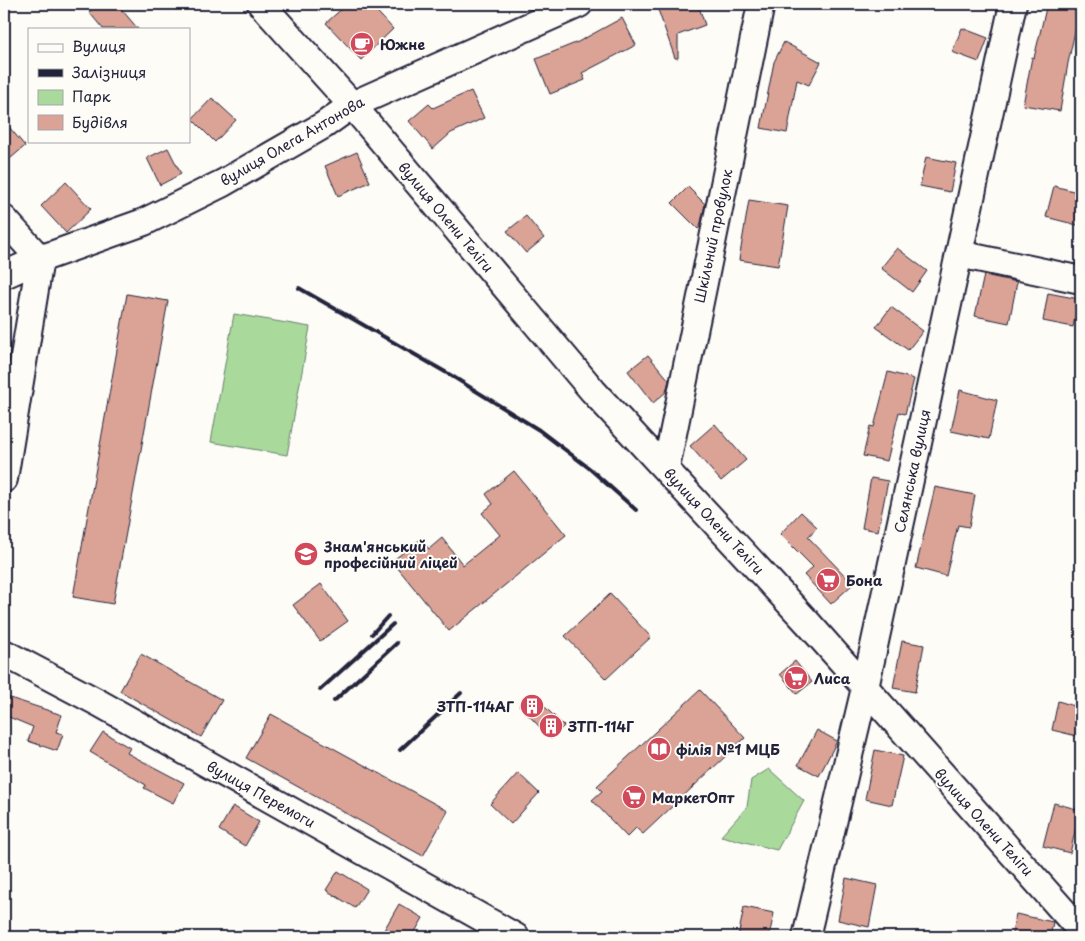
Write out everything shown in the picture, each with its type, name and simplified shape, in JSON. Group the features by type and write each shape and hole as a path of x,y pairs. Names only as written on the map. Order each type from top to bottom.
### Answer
{"street":[{"name":"вулиця Олени Теліги","path":"261,4 352,105 593,392 666,468 1080,930"},
{"name":"вулиця Олега Антонова","path":"4,275 40,259 144,222 231,178 324,125 352,105 579,4"},
{"name":"Шкільний провулок","path":"666,468 761,4"},
{"name":"Селянська вулиця","path":"806,937 865,688 1013,4"},
{"path":"4,218 40,259 4,479"},
{"path":"959,254 1081,280"},
{"name":"вулиця Перемоги","path":"4,653 516,937"}],"green space":[{"path":"234,314 310,327 287,455 211,442"},
{"path":"769,769 804,801 777,850 721,836 747,807 751,780"}],"building":[{"path":"99,4 117,4 137,28 102,28 89,12"},
{"name":"Южне","path":"347,4 370,4 393,29 361,60 326,23"},
{"path":"656,4 698,4 705,25 678,35 678,58 675,58"},
{"path":"1047,4 1081,4 1060,111 1023,105 1032,57 1034,58"},
{"path":"622,18 636,45 582,73 585,80 550,94 536,59 578,42"},
{"path":"962,28 988,38 979,62 952,52"},
{"path":"784,42 821,62 809,85 797,80 787,133 761,128 774,62"},
{"path":"471,91 484,118 451,133 433,149 409,121 429,104 433,108"},
{"path":"212,98 236,120 215,142 192,119"},
{"path":"4,121 25,146 4,164"},
{"path":"168,148 181,174 160,185 147,158"},
{"path":"357,152 370,182 338,196 325,166"},
{"path":"926,157 956,163 950,192 920,186"},
{"path":"66,182 91,209 66,233 41,206"},
{"path":"1054,186 1081,193 1081,226 1046,217"},
{"path":"688,187 705,204 698,229 672,203"},
{"path":"749,200 788,206 778,266 739,260"},
{"path":"526,216 544,238 526,253 507,231"},
{"path":"897,248 927,271 912,292 881,268"},
{"path":"984,275 1017,282 1009,323 975,316"},
{"path":"1048,293 1079,299 1073,327 1043,321"},
{"path":"127,294 168,301 113,604 73,597"},
{"path":"891,307 923,331 908,350 876,327"},
{"path":"648,355 669,380 666,392 653,403 628,371"},
{"path":"888,372 914,379 905,414 899,412 887,461 863,456 870,426 874,427"},
{"path":"960,390 997,400 989,439 951,431"},
{"path":"715,424 746,460 721,481 690,446"},
{"path":"514,471 566,535 449,631 392,561 421,539 429,549 442,538 463,565 500,535 482,513 493,504 486,494"},
{"path":"871,478 888,481 878,531 862,528"},
{"path":"935,487 975,495 969,527 958,525 946,576 916,568"},
{"path":"801,512 817,527 808,537 853,584 831,604 804,575 813,567 780,534"},
{"path":"321,584 348,621 320,641 293,605"},
{"path":"610,594 651,637 606,679 565,636"},
{"path":"902,641 924,645 915,692 893,688"},
{"path":"141,654 222,700 201,737 120,691"},
{"name":"Лиса","path":"795,661 812,682 797,694 780,674"},
{"path":"700,690 745,738 643,834 636,828 627,837 592,800 602,791 597,786"},
{"path":"531,693 564,726 551,739 519,705"},
{"path":"4,696 62,715 56,732 63,734 57,751 28,741 33,727 4,715"},
{"path":"1058,701 1081,708 1081,737 1052,730"},
{"path":"271,714 448,811 423,856 246,758"},
{"path":"817,730 837,741 819,776 798,765"},
{"path":"103,732 130,748 127,753 184,783 173,803 144,788 146,785 90,752"},
{"path":"875,750 903,756 892,805 865,799"},
{"path":"518,773 539,793 511,824 490,804"},
{"path":"1054,803 1080,810 1070,853 1043,846"},
{"path":"233,806 259,822 245,846 219,830"},
{"path":"338,871 367,889 355,908 326,890"},
{"path":"846,878 877,885 869,927 838,920"},
{"path":"399,904 423,918 412,937 380,937"},
{"path":"744,907 774,913 769,937 738,937"},
{"path":"1016,914 1053,922 1050,937 1011,937"}],"railway":[{"path":"299,288 447,373 539,430 589,468 636,510"},
{"path":"372,634 388,616"},
{"path":"320,690 393,624"},
{"path":"334,701 397,643"},
{"path":"400,750 461,693"}],"place":[{"name":"Южне","path":"362,44"},
{"name":"Знам'янський професійний ліцей","path":"306,554"},
{"name":"Бона","path":"828,580"},
{"name":"Лиса","path":"796,678"},
{"name":"ЗТП-114АГ","path":"532,706"},
{"name":"ЗТП-114Г","path":"551,726"},
{"name":"філія №1 МЦБ","path":"659,749"},
{"name":"МаркетОпт","path":"634,797"}]}
